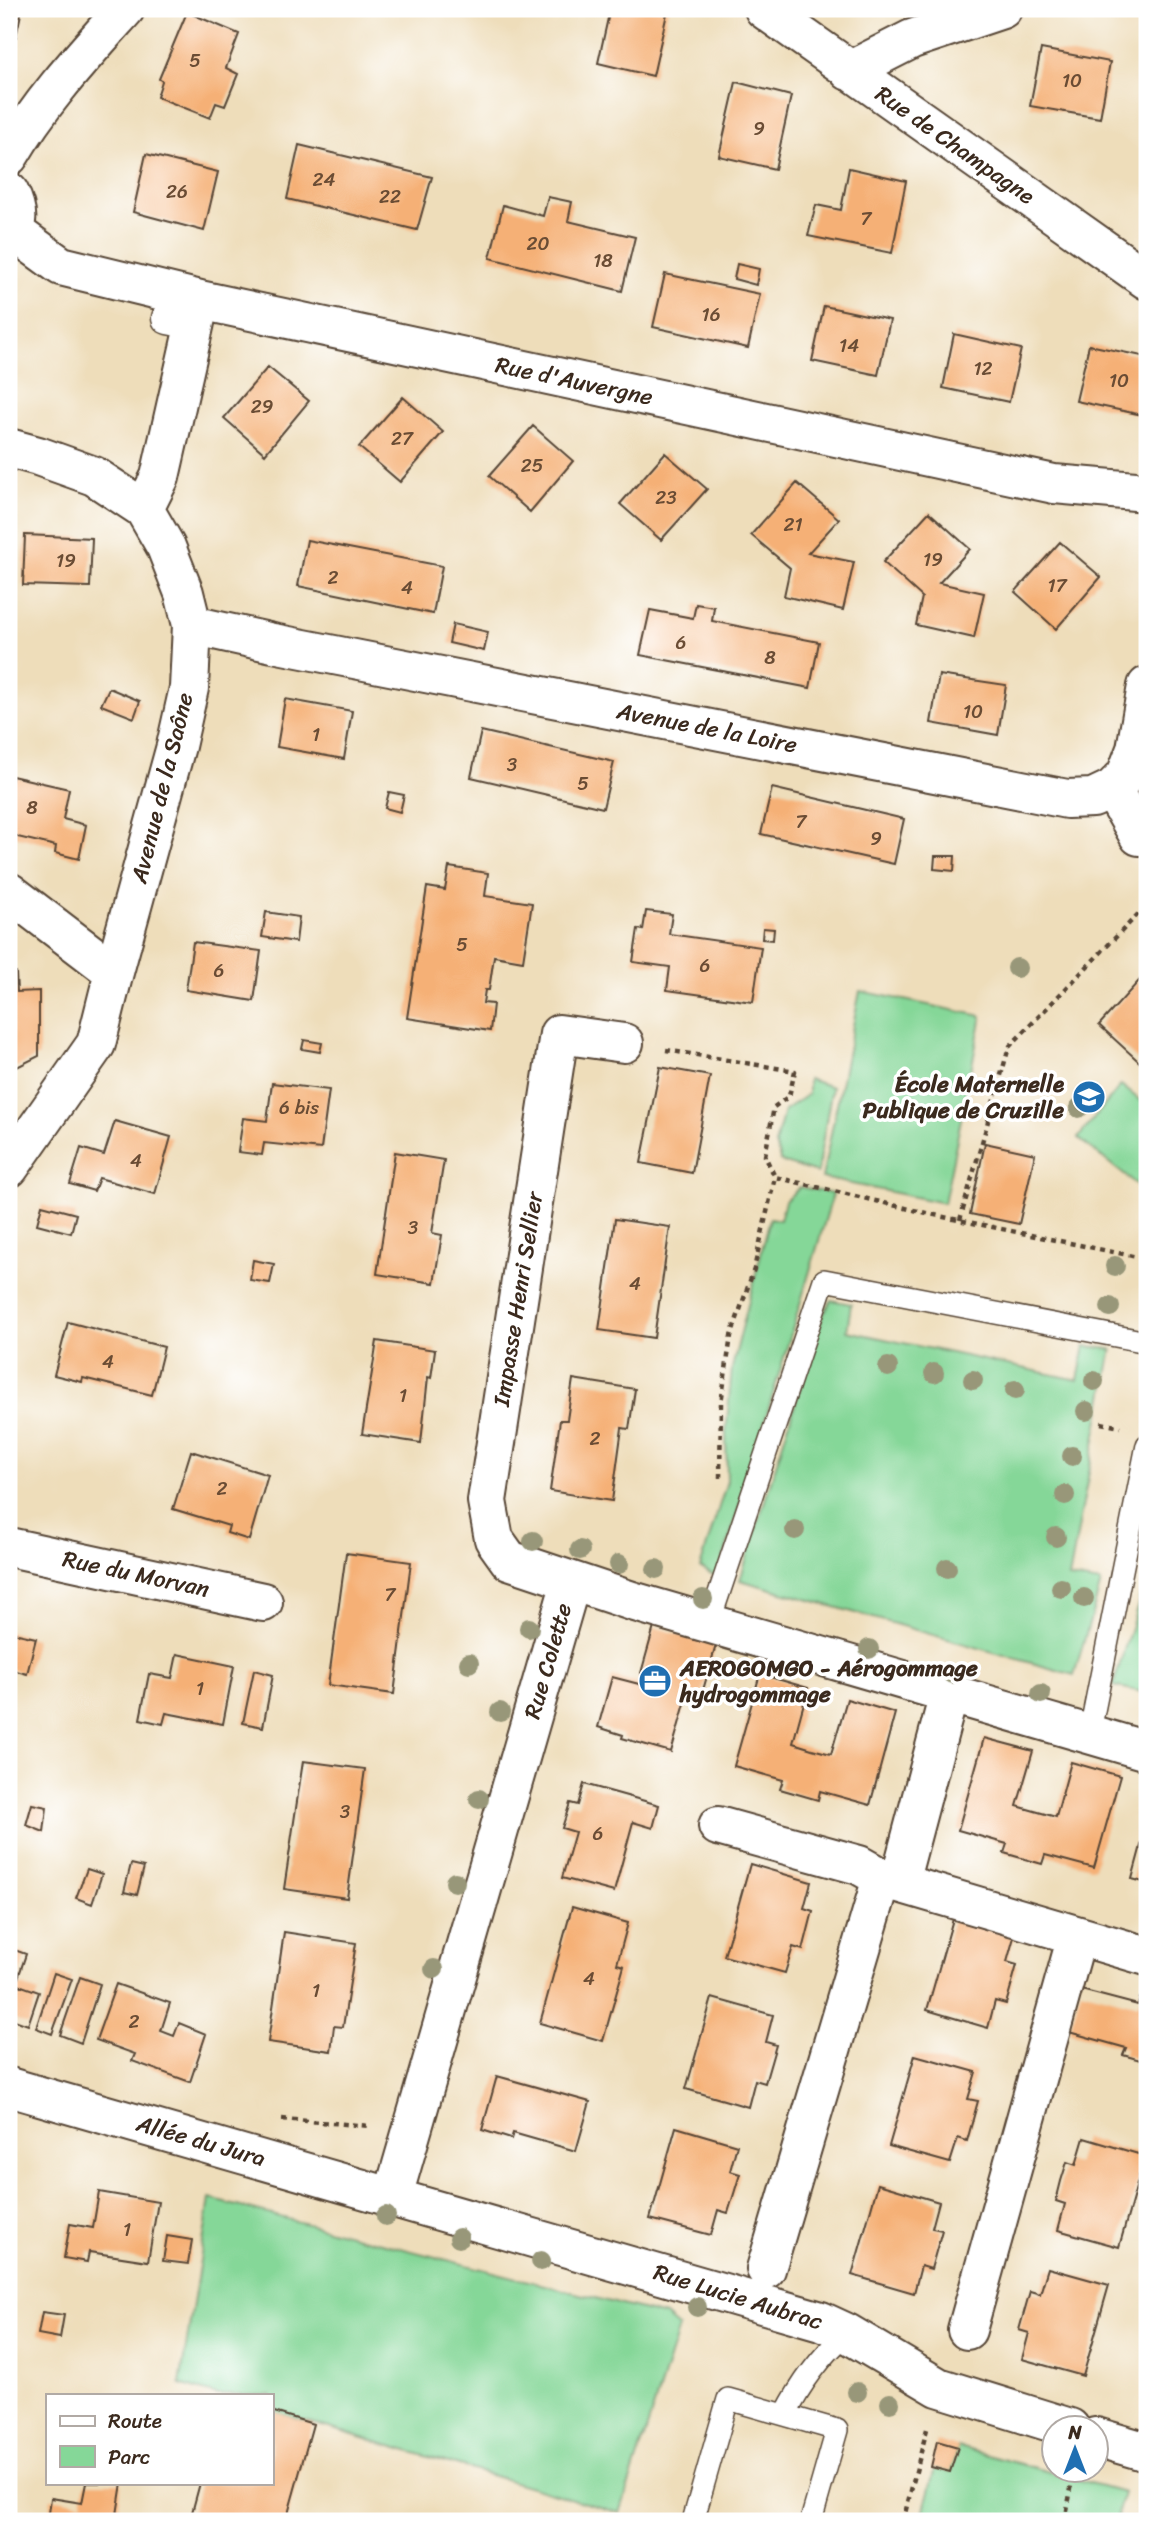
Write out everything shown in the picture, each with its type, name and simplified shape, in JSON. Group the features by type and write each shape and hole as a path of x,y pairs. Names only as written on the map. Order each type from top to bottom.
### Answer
{"street":[{"path":"9,156 53,89 125,9"},
{"name":"Rue de Champagne","path":"764,9 1147,280"},
{"path":"849,71 912,39 1002,9"},
{"path":"9,192 17,211 11,234"},
{"name":"Rue d'Auvergne","path":"11,234 61,267 187,314 1054,484 1147,492"},
{"path":"144,509 160,477 187,314"},
{"name":"Avenue de la Saône","path":"9,448 94,476 144,509 166,547 184,593 192,625 189,688 179,734 96,1044 9,1168"},
{"name":"Avenue de la Loire","path":"192,625 1067,799 1093,798 1112,789"},
{"path":"1139,836 1112,789 1126,775 1136,749 1147,686"},
{"path":"9,892 114,972"},
{"name":"Impasse Henri Sellier","path":"571,1582 509,1560 494,1539 487,1501 559,1034 624,1043"},
{"name":"Rue du Morvan","path":"9,1546 263,1602"},
{"name":"Rue Colette","path":"393,2196 571,1582 1147,1751"},
{"path":"766,2269 949,1694"},
{"path":"718,1826 859,1865 890,1880 1147,1956"},
{"path":"967,2330 1077,1936"},
{"name":"Allée du Jura","path":"9,2087 393,2196"},
{"name":"Rue Lucie Aubrac","path":"393,2196 821,2321 847,2333 938,2387 1040,2419"},
{"path":"1110,2441 1147,2452"}],"lane":[{"path":"709,1623 824,1280 1147,1342"},
{"path":"1089,1735 1147,1445"},
{"path":"785,2415 798,2389 827,2351 847,2333"},
{"path":"694,2521 728,2399 837,2430 811,2521"}],"path":[{"path":"960,1220 1009,1047 1147,905"},
{"path":"624,1043 795,1071 789,1096 775,1107 765,1156 775,1177"},
{"path":"903,2521 938,2387"},
{"path":"1065,2521 1072,2484"}],"green space":[{"path":"860,991 982,1016 944,1203 822,1178"},
{"path":"808,1079 832,1087 817,1173 781,1162 775,1145 784,1111 808,1094"},
{"path":"1121,1085 1147,1106 1147,1193 1078,1138"},
{"path":"800,1187 833,1194 718,1577 700,1568 727,1481 726,1433 732,1368 770,1218 780,1220 785,1201"},
{"path":"831,1300 851,1304 847,1331 1078,1380 1085,1346 1112,1349 1069,1578 1101,1583 1074,1675 740,1580 823,1315"},
{"path":"1141,1595 1147,1596 1147,1693 1113,1686"},
{"path":"210,2199 665,2316 679,2328 620,2513 273,2412 273,2394 214,2394 180,2384"},
{"path":"958,2447 1040,2469 1040,2484 1094,2484 1123,2492 1116,2521 921,2521 935,2468 950,2472"}],"building":[{"path":"9,9 22,9 16,37 9,36"},
{"path":"610,9 668,9 653,76 598,63"},
{"path":"187,12 239,34 226,68 238,74 225,106 216,103 210,118 157,97 162,81 159,79"},
{"path":"1041,49 1110,62 1100,118 1030,106"},
{"path":"736,82 791,96 775,169 719,156"},
{"path":"299,145 432,177 417,230 287,199"},
{"path":"146,154 218,172 204,231 133,212"},
{"path":"849,168 906,181 892,253 808,236 816,205 841,210"},
{"path":"548,197 572,202 568,221 635,237 622,291 490,258 503,205 543,216"},
{"path":"737,264 759,269 756,285 734,279"},
{"path":"665,274 760,294 748,348 653,327"},
{"path":"824,306 890,320 878,375 812,361"},
{"path":"954,334 1021,349 1009,402 943,388"},
{"path":"1089,345 1147,357 1147,416 1076,401"},
{"path":"268,367 309,401 265,454 224,418"},
{"path":"403,397 443,432 400,482 359,447"},
{"path":"533,426 573,461 530,512 489,476"},
{"path":"665,453 707,489 661,540 620,504"},
{"path":"797,483 839,519 808,553 854,562 843,610 784,596 790,568 751,535"},
{"path":"929,512 970,549 939,583 984,593 974,638 916,625 922,597 883,562"},
{"path":"25,535 92,538 90,587 23,585"},
{"path":"307,540 442,566 433,614 298,586"},
{"path":"1060,542 1101,577 1056,629 1015,592"},
{"path":"696,604 714,607 712,621 819,642 810,688 640,655 650,610 693,618"},
{"path":"453,624 488,632 484,651 449,643"},
{"path":"939,675 1006,685 998,735 931,723"},
{"path":"109,688 140,701 134,718 101,705"},
{"path":"285,699 352,711 344,759 277,747"},
{"path":"481,731 614,762 603,808 471,777"},
{"path":"12,776 69,789 63,819 86,825 79,859 55,853 56,846 9,835 9,793"},
{"path":"772,788 904,819 894,864 761,834"},
{"path":"389,792 404,795 400,812 385,808"},
{"path":"935,856 955,856 954,871 934,869"},
{"path":"449,867 488,873 485,896 532,903 523,961 494,956 489,990 485,990 483,1003 493,1004 490,1031 407,1018 427,887 445,890"},
{"path":"646,911 672,914 669,934 761,947 753,1002 667,990 670,967 633,962 638,929 643,930"},
{"path":"266,912 299,917 296,942 262,937"},
{"path":"763,928 774,929 773,940 762,939"},
{"path":"193,942 261,951 254,1001 186,990"},
{"path":"9,972 16,972 17,992 39,991 39,1056 17,1067 9,1067"},
{"path":"1147,972 1147,1069 1099,1025"},
{"path":"304,1040 322,1043 320,1052 302,1049"},
{"path":"660,1067 710,1076 692,1173 641,1163"},
{"path":"272,1083 329,1090 321,1149 264,1143 262,1155 238,1152 243,1118 267,1121"},
{"path":"115,1121 171,1137 155,1194 99,1178 94,1191 70,1184 81,1148 104,1155"},
{"path":"985,1143 1035,1154 1019,1224 970,1214"},
{"path":"395,1152 444,1160 432,1233 442,1235 434,1283 377,1274"},
{"path":"42,1205 76,1214 71,1233 37,1224"},
{"path":"615,1219 670,1227 654,1338 599,1330"},
{"path":"253,1260 274,1264 270,1283 250,1280"},
{"path":"68,1322 164,1347 152,1395 83,1378 82,1382 54,1375"},
{"path":"377,1341 435,1350 431,1378 428,1377 421,1443 362,1434"},
{"path":"573,1379 635,1389 629,1429 622,1428 612,1501 550,1491 560,1420 567,1420"},
{"path":"191,1451 268,1475 249,1540 227,1533 229,1526 173,1509"},
{"path":"346,1553 411,1562 394,1694 328,1685"},
{"path":"654,1627 716,1645 699,1704 686,1700 671,1752 622,1738 623,1735 598,1727 612,1677 643,1685 645,1680 641,1673"},
{"path":"9,1632 36,1638 27,1674 9,1669"},
{"path":"177,1654 234,1666 223,1724 166,1713 163,1724 140,1719 149,1674 172,1678"},
{"path":"254,1670 273,1675 263,1727 243,1723"},
{"path":"760,1674 808,1688 793,1743 812,1749 831,1754 847,1699 895,1713 870,1805 820,1791 818,1800 780,1789 783,1780 734,1766"},
{"path":"984,1738 1033,1751 1017,1806 1056,1817 1071,1762 1120,1776 1094,1868 1045,1855 1042,1864 1004,1853 1007,1844 958,1830"},
{"path":"303,1761 365,1769 347,1898 284,1889"},
{"path":"584,1784 659,1805 653,1828 633,1822 614,1892 562,1878 575,1832 562,1828 570,1803 578,1805"},
{"path":"32,1804 47,1807 44,1832 26,1825"},
{"path":"1147,1827 1147,1883 1132,1879"},
{"path":"131,1864 144,1867 137,1895 124,1892"},
{"path":"750,1864 811,1882 804,1908 813,1911 803,1950 793,1947 785,1973 724,1956"},
{"path":"87,1869 102,1874 92,1904 76,1898"},
{"path":"572,1907 628,1923 617,1964 624,1966 603,2041 540,2023"},
{"path":"953,1919 1014,1937 1007,1962 1017,1965 1006,2004 995,2001 988,2028 927,2010"},
{"path":"284,1932 356,1943 343,2027 334,2026 331,2051 268,2042"},
{"path":"9,1948 26,1954 16,1984 39,1992 28,2025 9,2018"},
{"path":"54,1973 72,1979 52,2034 36,2028"},
{"path":"80,1977 100,1984 81,2043 60,2035"},
{"path":"116,1984 170,2003 161,2031 174,2036 179,2023 206,2034 190,2082 132,2061 135,2054 96,2040"},
{"path":"1081,1990 1138,2005 1140,1998 1147,2000 1147,2062 1123,2055 1126,2048 1069,2032"},
{"path":"712,1998 773,2015 766,2042 776,2045 765,2083 755,2080 748,2107 686,2089"},
{"path":"915,2055 976,2072 968,2099 978,2101 967,2141 958,2138 950,2163 889,2146"},
{"path":"497,2076 590,2102 576,2151 513,2133 511,2139 482,2130"},
{"path":"676,2127 737,2145 730,2171 740,2174 728,2213 718,2210 711,2235 650,2219"},
{"path":"1084,2138 1145,2156 1119,2247 1058,2230 1065,2204 1056,2201 1061,2181 1067,2162 1076,2165"},
{"path":"878,2184 939,2202 932,2228 942,2230 931,2269 921,2266 914,2293 852,2275"},
{"path":"99,2192 158,2202 148,2261 89,2252 87,2262 64,2258 70,2224 93,2228"},
{"path":"167,2236 192,2240 188,2264 163,2261"},
{"path":"1048,2268 1109,2285 1083,2376 1022,2359 1029,2333 1019,2330 1030,2291 1040,2294"},
{"path":"42,2312 64,2315 60,2338 38,2334"},
{"path":"273,2412 313,2424 286,2521 190,2520 200,2484 273,2484"},
{"path":"937,2441 958,2447 950,2472 931,2467"},
{"path":"86,2484 122,2484 116,2521 48,2521 51,2498 82,2503"}],"place":[{"name":"École Maternelle Publique de Cruzille","path":"1089,1097"},
{"name":"AEROGOMGO - Aérogommage hydrogommage","path":"655,1681"}]}
